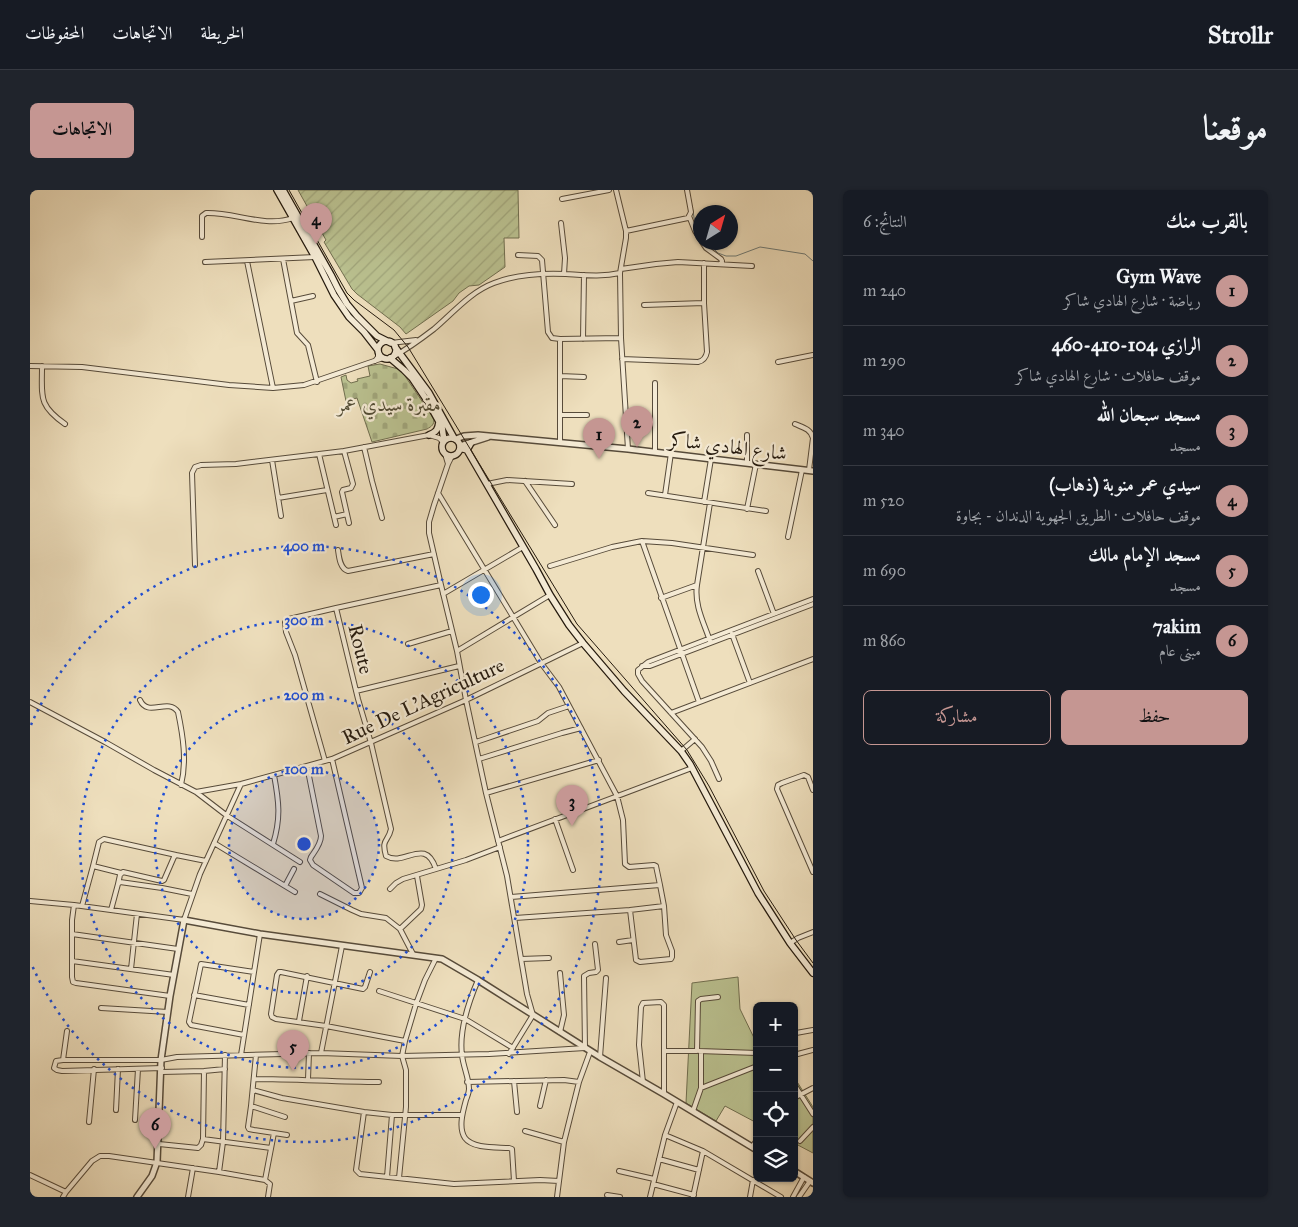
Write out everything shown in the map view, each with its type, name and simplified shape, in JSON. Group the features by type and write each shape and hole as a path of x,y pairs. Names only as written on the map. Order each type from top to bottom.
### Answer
{"main road":[{"path":"277,190 318,256 334,295 349,317 364,332 378,352 412,378 428,402 443,432 442,450 445,454 454,456 465,455 474,461"},
{"path":"283,190 346,304 377,336 393,345 429,393 460,447 467,450 569,625 624,691 681,751 692,768 758,893 790,943 813,973"},
{"path":"378,352 381,343 386,342 393,345"},
{"path":"388,358 395,353 393,345"},
{"path":"429,435 437,431 439,422"},
{"path":"443,442 450,438 455,439"},
{"path":"467,450 471,443"},
{"path":"454,456 460,447"}],"street":[{"path":"562,199 609,190"},
{"path":"616,190 626,230 620,271 621,338 628,449"},
{"path":"687,190 691,212 689,216 693,225"},
{"path":"202,238 202,219 206,214 268,221 285,221 293,218"},
{"path":"626,230 688,218 689,216"},
{"path":"561,223 565,258 564,274"},
{"path":"710,250 721,259 721,264"},
{"path":"518,255 541,257 548,332 552,338 621,338"},
{"path":"205,262 318,256"},
{"path":"283,259 297,333 308,345 317,382"},
{"path":"247,261 273,388"},
{"path":"30,366 82,367 229,385 273,388 295,387 317,382 399,353 434,328 484,287 511,278 544,274 603,276 656,264 678,262 752,266"},
{"path":"622,359 701,362 705,358 707,352 704,263"},
{"path":"583,339 584,275"},
{"path":"291,301 313,296"},
{"path":"644,305 704,302"},
{"path":"560,339 560,442"},
{"path":"393,345 418,340"},
{"path":"375,361 378,357 378,352"},
{"path":"778,362 813,355"},
{"path":"42,366 42,392 46,406 52,414 65,424"},
{"path":"560,376 584,376"},
{"path":"655,383 655,452"},
{"path":"560,415 586,415"},
{"path":"795,424 812,434 811,471"},
{"path":"195,566 192,473 195,467 344,451 429,435 440,438 443,442"},
{"name":"شارع الهادي شاكر","path":"455,439 469,435 560,442 811,471"},
{"path":"747,435 747,463"},
{"name":"شارع الهادي شاكر","path":"460,447 491,436"},
{"path":"364,447 382,518"},
{"path":"344,451 353,484 351,488 342,492 349,522"},
{"path":"319,454 336,525"},
{"path":"445,454 448,464"},
{"path":"665,495 671,454"},
{"path":"454,456 448,464 438,492 429,522 430,533 457,651 486,793 511,897 527,994 533,1015 509,1054"},
{"path":"704,502 711,459"},
{"path":"272,460 281,516"},
{"path":"748,508 756,464"},
{"path":"788,537 802,470"},
{"path":"487,484 506,480 572,484"},
{"path":"525,481 555,525"},
{"path":"278,498 327,490"},
{"path":"438,492 541,663 559,687 599,760 617,796 623,820 625,864 629,867 656,866 664,906 666,935 672,951 671,959 637,961 630,910"},
{"path":"648,493 766,511"},
{"path":"710,503 696,591 697,604 710,641"},
{"path":"334,517 347,514"},
{"path":"642,541 699,702"},
{"path":"550,566 642,541 753,555"},
{"path":"443,594 523,547"},
{"path":"338,550 342,567 348,571 434,554"},
{"path":"758,571 774,614"},
{"path":"336,608 441,585"},
{"path":"661,598 697,585"},
{"path":"457,651 550,595"},
{"path":"731,633 774,614 813,600"},
{"path":"719,778 707,754 639,676 638,670 642,666 650,666 681,652 813,604"},
{"name":"Route","path":"326,761 295,655 286,632 285,622 289,618 336,608 391,828 384,844 386,856 393,858 424,854 431,858 436,869"},
{"path":"408,644 452,631"},
{"path":"731,633 750,683"},
{"name":"Rue De L'Agriculture","path":"196,792 240,784 332,759 466,700 583,643"},
{"path":"671,713 813,659"},
{"path":"356,691 459,666"},
{"path":"140,700 147,707 170,706 178,712 184,744 182,785"},
{"path":"30,702 196,792 226,815 300,862"},
{"path":"476,742 538,721 548,713 569,706"},
{"path":"479,759 581,728"},
{"path":"681,751 695,739"},
{"path":"307,766 322,836 311,857 311,863 354,893 359,893 362,888 332,759"},
{"path":"486,793 599,760"},
{"path":"498,841 692,768"},
{"path":"273,844 279,817 274,775"},
{"path":"813,790 808,777 804,775 778,785 777,789 813,872"},
{"path":"137,1197 152,1176 157,1162 161,1060 184,920 206,860 240,784"},
{"path":"556,820 573,870"},
{"path":"82,906 99,842 104,839 176,856 206,860"},
{"path":"214,843 294,892"},
{"path":"390,889 399,881 500,847"},
{"path":"162,888 176,856"},
{"path":"93,866 164,880"},
{"path":"285,886 294,869"},
{"path":"111,910 121,873"},
{"path":"400,929 421,909 422,905 416,876"},
{"path":"118,884 123,882 192,894"},
{"path":"511,897 660,885"},
{"path":"320,894 361,914 386,918 400,929 413,954"},
{"path":"30,901 184,920 260,934 413,954 449,962 600,1058 753,1147"},
{"path":"74,905 72,934 72,977 74,983 170,996"},
{"path":"515,918 664,906"},
{"path":"131,969 137,914"},
{"path":"790,943 813,932"},
{"path":"72,934 178,950"},
{"path":"241,1055 260,934"},
{"path":"619,942 633,940"},
{"path":"557,1197 564,1142 587,1050 584,976 598,970 595,944"},
{"path":"321,1053 342,946"},
{"path":"399,1178 405,1114 406,1070 402,1056 416,1004 436,958"},
{"path":"521,959 549,958"},
{"path":"72,961 174,975"},
{"path":"244,1035 189,1024 199,966 201,964 254,972"},
{"path":"370,972 363,989 307,976 279,972 277,975 272,1017 405,1041"},
{"path":"560,973 564,1014 560,1032"},
{"path":"299,1021 307,976"},
{"path":"600,1058 606,978"},
{"path":"478,980 465,1019 461,1042 469,1089 462,1115 462,1132 468,1141 479,1146 512,1149 514,1181"},
{"path":"379,991 465,1019 513,1048"},
{"path":"194,995 249,1005"},
{"path":"693,1111 702,1088 698,1001 701,999 718,998"},
{"path":"644,1082 638,1045 641,1007 643,1003 661,1002 664,1005 664,1094"},
{"path":"101,1008 168,1012"},
{"path":"63,1060 67,1030"},
{"path":"798,1033 813,1030"},
{"path":"225,1069 204,1071 94,1069 62,1071 55,1070 54,1068 56,1061 63,1060 161,1060 226,1055 309,1053 402,1056 462,1055 587,1050"},
{"path":"798,1054 813,1050"},
{"path":"664,1051 753,1053"},
{"path":"308,1080 309,1053"},
{"path":"219,1172 223,1142 226,1055"},
{"path":"256,1055 248,1127 249,1129 287,1135"},
{"path":"702,1088 753,1068"},
{"path":"89,1122 94,1069"},
{"path":"116,1110 118,1069"},
{"path":"135,1120 138,1069"},
{"path":"158,1144 198,1148 201,1145 203,1139 204,1071"},
{"path":"254,1079 379,1082"},
{"path":"540,1106 546,1080"},
{"path":"467,1082 564,1080 579,1082"},
{"path":"514,1081 517,1112"},
{"path":"800,1094 813,1088"},
{"path":"253,1090 282,1098 364,1112 462,1115"},
{"path":"798,1091 813,1114"},
{"path":"650,1197 665,1135 677,1102"},
{"path":"251,1106 285,1117"},
{"path":"364,1112 356,1170 360,1174 454,1184 540,1180 559,1181"},
{"path":"387,1177 392,1114"},
{"path":"800,1141 813,1127"},
{"path":"525,1131 564,1142"},
{"path":"265,1180 274,1132"},
{"path":"665,1135 703,1151 753,1180 750,1197"},
{"path":"203,1139 271,1148"},
{"path":"619,1172 694,1196 703,1151"},
{"path":"63,1197 92,1161 100,1156 109,1156 265,1180 270,1184 268,1197"},
{"path":"660,1159 699,1170"},
{"path":"188,1197 192,1168"},
{"path":"798,1173 811,1182 799,1197"},
{"path":"30,1175 66,1192"},
{"path":"793,1197 804,1177"},
{"path":"756,1182 782,1197"},
{"path":"606,1195 620,1197"}],"green space":[{"path":"298,190 518,190 519,238 504,238 505,267 479,285 469,286 459,293 453,301 406,334 400,327 352,289 324,242 326,240"},
{"name":"مقبرة سيدي عمر","path":"380,364 398,369 403,373 434,419 434,423 431,426 427,429 372,442 357,398 346,401 341,377 346,375 347,380 351,383 358,381 357,379 370,376 368,366"},
{"path":"738,977 740,1009 753,1036 753,1121 725,1106 716,1121 686,1103 692,983"},
{"path":"798,1083 813,1107 813,1153 798,1145"}],"waterway":[{"path":"689,190 692,207"},
{"path":"715,250 726,256 736,256 760,247 805,254 813,261"}],"tram line":[{"path":"289,190 347,293 394,330 408,347 577,624 687,750 709,786 764,891 813,963"}],"place":[{"name":"سيدي عمر منوبة (ذهاب)","path":"316,244"},
{"name":"الرازي 104-410-460","path":"637,447"},
{"name":"Gym Wave","path":"599,459"},
{"name":"مسجد سبحان الله","path":"572,826"},
{"name":"مسجد الإمام مالك","path":"293,1071"},
{"name":"7akim","path":"155,1149"}]}
